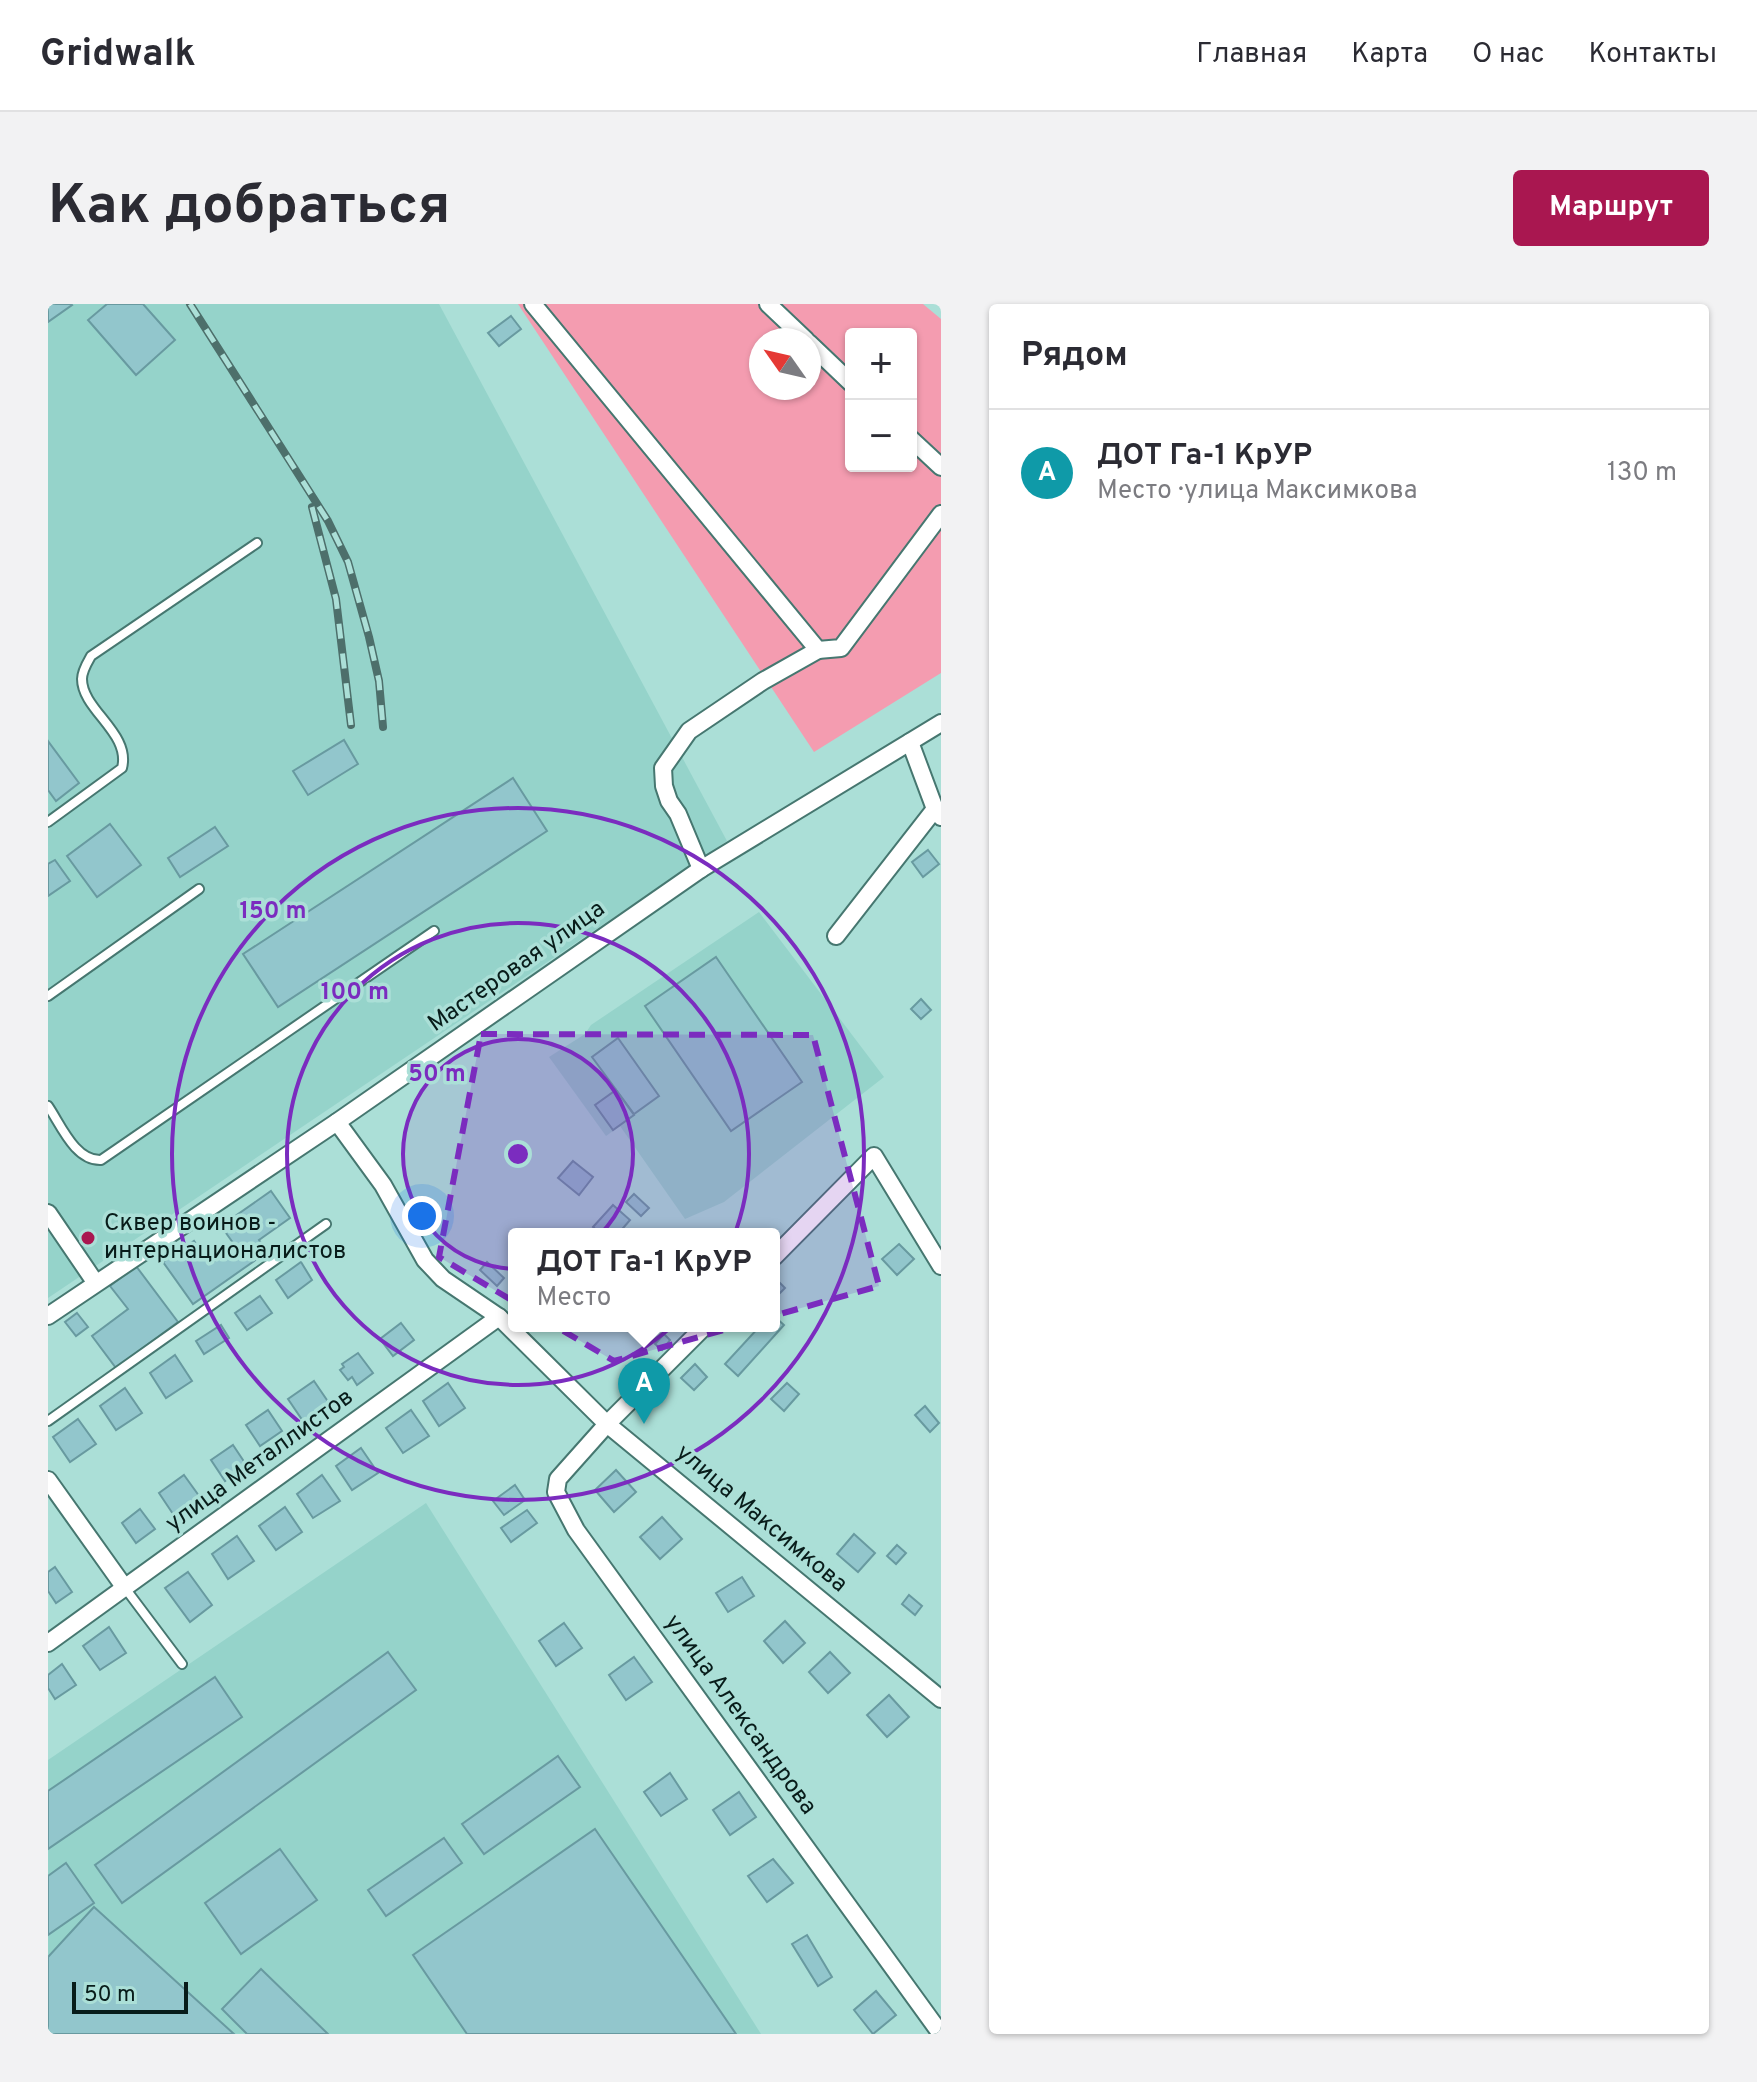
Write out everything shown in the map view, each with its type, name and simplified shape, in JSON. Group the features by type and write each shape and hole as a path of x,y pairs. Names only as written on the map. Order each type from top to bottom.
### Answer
{"street":[{"path":"533,304 818,650"},
{"path":"768,304 794,328"},
{"path":"821,354 845,377"},
{"path":"917,445 941,467"},
{"path":"701,869 678,814 669,801 663,768 689,731 763,681 818,650 841,648 941,514"},
{"name":"Мастеровая улица","path":"48,1316 337,1122 701,869 941,723"},
{"path":"836,936 938,813 910,742"},
{"name":"улица Максимкова","path":"337,1122 383,1185 425,1260 443,1279 508,1326"},
{"path":"780,1251 874,1156 941,1266"},
{"path":"48,1213 95,1282"},
{"name":"улица Металлистов","path":"48,1643 499,1317"},
{"name":"улица Максимкова","path":"514,1332 607,1424 941,1699"},
{"name":"улица Александрова","path":"699,1332 607,1424 558,1479 556,1492 576,1530 941,2034"},
{"path":"48,1480 125,1588"}],"lane":[{"path":"48,822 122,768 125,758 120,744 85,692 81,680 91,656 257,543"},
{"path":"48,996 199,889"},
{"path":"48,1106 80,1153 90,1160 101,1160 434,931"},
{"path":"48,1421 326,1224"},
{"path":"125,1588 182,1664"}],"highlighted area":[{"path":"481,1034 813,1035 879,1286 614,1361 439,1257"}],"shaded area":[{"path":"48,304 439,304 727,841 48,1298"},
{"path":"518,304 923,304 941,319 941,673 814,752"},
{"path":"759,912 884,1077 724,1202 685,1219 620,1126 606,1136 549,1057 585,1034 591,1025"},
{"path":"426,1503 761,2034 48,2034 48,1760"}],"building":[{"path":"48,304 71,304 72,305 48,322"},
{"path":"107,304 143,304 175,340 136,375 88,320"},
{"path":"511,316 521,329 499,346 488,333"},
{"path":"344,740 358,764 308,795 293,771"},
{"path":"48,741 79,783 56,801 48,790"},
{"path":"513,778 547,831 278,1007 243,954"},
{"path":"110,824 141,865 97,897 67,856"},
{"path":"215,827 228,846 180,877 168,858"},
{"path":"928,850 939,864 923,877 912,862"},
{"path":"55,860 70,881 48,896 48,864"},
{"path":"716,957 802,1082 731,1131 645,1006"},
{"path":"921,999 931,1010 921,1019 911,1009"},
{"path":"618,1038 659,1096 634,1114 592,1057"},
{"path":"616,1090 634,1115 613,1130 595,1105"},
{"path":"573,1161 593,1177 579,1195 558,1178"},
{"path":"271,1191 290,1218 259,1240 267,1252 193,1304 163,1262 194,1241 210,1264 236,1247 221,1226"},
{"path":"634,1194 649,1208 641,1216 626,1202"},
{"path":"613,1205 630,1220 623,1228 593,1227"},
{"path":"899,1244 914,1259 897,1275 882,1259"},
{"path":"301,1262 312,1280 288,1298 276,1280"},
{"path":"487,1262 504,1278 497,1286 480,1270"},
{"path":"136,1266 178,1322 116,1368 92,1336 128,1309 110,1286"},
{"path":"260,1296 272,1313 247,1330 235,1313"},
{"path":"77,1313 88,1327 76,1336 65,1322"},
{"path":"401,1323 414,1340 393,1356 380,1339"},
{"path":"221,1325 229,1338 204,1354 196,1341"},
{"path":"754,1332 778,1332 738,1376 725,1364"},
{"path":"664,1334 670,1340 662,1350 655,1344"},
{"path":"358,1353 373,1373 357,1385 352,1377 348,1380 340,1370 344,1367 342,1364"},
{"path":"175,1355 192,1381 166,1398 150,1373"},
{"path":"695,1364 707,1377 694,1390 681,1378"},
{"path":"314,1381 331,1406 305,1424 288,1399"},
{"path":"448,1383 465,1408 439,1426 423,1401"},
{"path":"787,1383 799,1394 784,1411 771,1399"},
{"path":"125,1388 142,1413 116,1430 100,1406"},
{"path":"925,1406 939,1423 930,1432 915,1415"},
{"path":"268,1410 282,1431 260,1446 246,1425"},
{"path":"411,1410 429,1436 403,1453 386,1428"},
{"path":"78,1419 96,1444 70,1462 53,1437"},
{"path":"233,1445 247,1466 225,1481 211,1460"},
{"path":"361,1448 378,1473 352,1490 336,1466"},
{"path":"616,1470 636,1492 614,1512 595,1490"},
{"path":"184,1475 202,1500 175,1517 159,1493"},
{"path":"322,1475 340,1501 313,1518 297,1494"},
{"path":"515,1485 525,1500 504,1515 493,1501"},
{"path":"285,1507 302,1532 276,1550 259,1526"},
{"path":"140,1509 155,1529 136,1543 122,1523"},
{"path":"527,1510 537,1523 511,1542 501,1528"},
{"path":"662,1517 682,1539 660,1559 640,1537"},
{"path":"854,1534 875,1553 858,1572 837,1554"},
{"path":"237,1536 254,1561 228,1579 212,1554"},
{"path":"897,1545 906,1553 896,1564 887,1556"},
{"path":"55,1567 72,1592 56,1603 48,1591 48,1572"},
{"path":"188,1572 212,1605 190,1622 165,1588"},
{"path":"742,1577 754,1596 728,1612 716,1593"},
{"path":"909,1595 922,1606 915,1615 902,1604"},
{"path":"785,1621 805,1643 783,1663 764,1641"},
{"path":"564,1623 582,1648 556,1666 539,1641"},
{"path":"109,1627 126,1653 100,1670 83,1646"},
{"path":"388,1652 416,1690 122,1903 95,1865"},
{"path":"830,1652 850,1673 828,1693 809,1672"},
{"path":"634,1657 652,1682 626,1700 609,1675"},
{"path":"62,1664 76,1685 55,1699 48,1688 48,1675"},
{"path":"215,1677 242,1717 48,1849 48,1791"},
{"path":"889,1695 909,1717 887,1737 867,1715"},
{"path":"558,1756 580,1787 484,1854 462,1824"},
{"path":"670,1773 687,1799 661,1816 644,1792"},
{"path":"739,1792 756,1817 730,1835 713,1810"},
{"path":"595,1829 736,2034 467,2034 413,1955"},
{"path":"444,1838 462,1863 386,1916 368,1890"},
{"path":"280,1849 317,1900 241,1954 205,1903"},
{"path":"773,1859 793,1883 767,1902 748,1876"},
{"path":"66,1863 94,1903 48,1935 48,1876"},
{"path":"94,1907 234,2034 48,2034 48,1957"},
{"path":"807,1935 832,1977 818,1986 792,1944"},
{"path":"261,1969 328,2034 247,2034 222,2009"},
{"path":"876,1991 896,2015 873,2034 854,2010"}],"railway":[{"path":"190,304 328,521 348,562 379,681 383,727"},
{"path":"312,507 336,599 351,725"}],"place":[{"name":"Сквер воинов - интернационалистов","path":"88,1238"},
{"name":"ДОТ Га-1 КрУР","path":"644,1424"}]}
